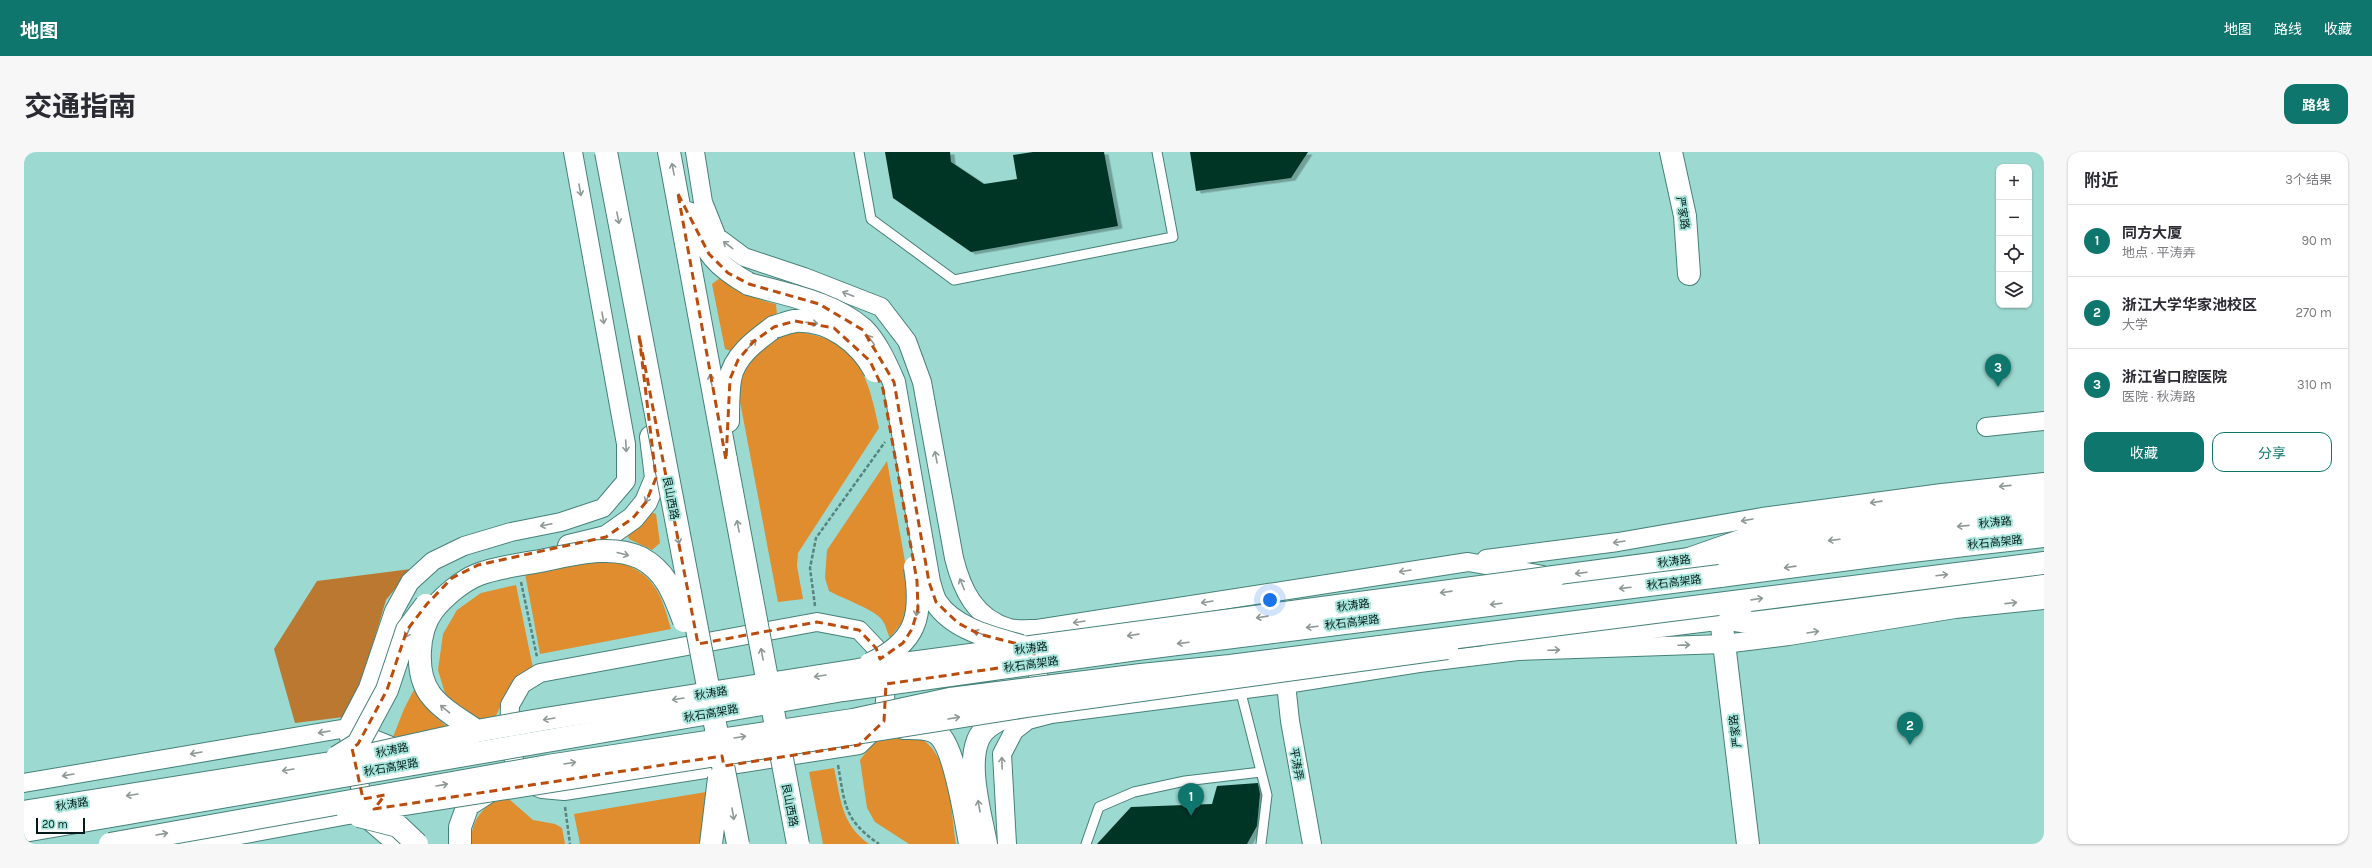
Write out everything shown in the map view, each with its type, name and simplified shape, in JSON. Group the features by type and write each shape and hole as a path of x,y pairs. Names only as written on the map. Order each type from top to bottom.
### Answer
{"main road":[{"name":"艮山西路","path":"606,152 738,844"},
{"name":"艮山西路","path":"669,152 798,844"},
{"name":"严家路","path":"1671,152 1684,216 1689,274"},
{"path":"678,194 710,254 728,273 749,284 819,304 844,316 863,330 879,352 894,382 929,582 936,602 958,623 979,634 1033,649"},
{"path":"726,460 730,379 738,360 753,342 774,327 794,321 817,323 834,328 852,342 870,361 883,389 917,581 918,609 912,629 903,643 891,654 858,670"},
{"path":"325,764 358,744 387,690 407,630 427,604 452,578 478,566 606,537 633,518 646,502 656,478 640,335"},
{"path":"1689,559 1749,538 1797,526 1917,512 2044,501"},
{"name":"秋涛路","path":"24,812 325,764 477,731 858,670 1033,649 1840,539 2044,517"},
{"name":"秋石高架路","path":"24,831 844,690 1137,649 2044,536"},
{"path":"477,731 444,709 429,693 421,673 419,651 432,611 452,592 478,575 595,552 616,552 640,558 668,582 703,666"},
{"path":"110,844 548,766 853,720 950,699 1141,674 1230,666 2044,562"},
{"path":"180,844 358,816 488,792 1028,706 1467,645 1619,631 2044,580"},
{"path":"1721,618 1753,623 2044,586"},
{"name":"严家路","path":"1721,618 1748,844"},
{"path":"986,844 972,765 977,741 987,727 1028,706"},
{"path":"901,727 929,729 940,735 951,760 961,794 970,844"},
{"path":"711,844 721,751"},
{"path":"460,844 460,827 468,805 488,792"},
{"path":"358,816 398,826 417,844"}],"street":[{"path":"396,844 358,816 347,728 368,688 394,611 410,582 433,561 464,546 511,532 561,522 603,508 626,481 626,444 573,152"},
{"path":"695,152 703,202 717,237 744,257 804,277 881,307 907,341 922,382 954,558 961,584 974,606 990,620 1010,628 1033,649 1050,714"},
{"path":"1986,427 2044,421"},
{"path":"886,677 1468,562 1618,542 1786,514 1942,493 2044,482"},
{"path":"1468,562 1554,577"},
{"path":"1007,844 1002,754 1014,731 1028,720 1050,714 1286,684 1419,663 1518,651 1724,644 1789,636 1955,609 2044,600"},
{"path":"816,622 859,630 876,648 886,677 884,721 858,745 564,791 542,789 521,781 509,740 510,705 522,684 540,672 816,622"},
{"name":"平涛弄","path":"1286,684 1290,721 1312,844"},
{"path":"24,783 347,728 410,753 509,740"},
{"path":"237,844 358,816 409,762 509,740"}],"lane":[{"path":"859,152 871,219 954,280 1173,237 1157,152"},
{"path":"1240,689 1267,795 1261,844"},
{"path":"1086,844 1099,807 1134,792 1185,781 1261,772"}],"path":[{"path":"816,622 810,568 816,538 886,441"},
{"path":"521,579 540,672"},
{"path":"858,745 837,760 844,801 851,820 861,832 879,844"},
{"path":"564,791 570,844"}],"highlighted area":[{"path":"678,194 709,254 728,273 749,284 819,304 863,330 894,382 929,582 936,602 958,623 979,634 1034,648 1034,663 886,684 884,721 859,745 724,766 722,756 374,809 385,795 363,799 352,748 358,744 387,690 407,630 427,604 452,578 478,565 606,537 633,518 646,502 656,478 639,335 698,644 817,622 859,630 876,648 880,659 903,643 912,629 918,609 917,581 883,389 870,361 834,328 795,321 774,327 753,342 738,360 730,379 726,460"}],"shaded area":[{"path":"720,278 746,294 760,300 776,304 777,315 753,330 734,352 725,349 712,284"},
{"path":"795,332 816,335 833,342 846,351 856,362 870,391 879,428 798,553 797,566 803,599 778,602 738,391 743,366 776,339"},
{"path":"887,461 911,595 905,618 890,638 885,624 878,616 866,608 829,591 825,578 827,550"},
{"path":"648,511 656,514 660,543 652,550 629,539 627,533"},
{"path":"612,558 637,570 653,584 663,603 671,629 540,654 524,568"},
{"path":"411,569 386,600 364,673 344,717 295,723 274,649 317,581"},
{"path":"516,585 533,668 528,674 510,686 493,722 479,721 447,700 438,670 443,634 457,610 481,593"},
{"path":"417,684 431,713 452,731 393,737 404,709"},
{"path":"915,735 927,743 936,754 943,767 950,798 956,844 909,844 875,822 867,808 860,760 874,742"},
{"path":"834,768 841,801 847,820 860,836 869,844 823,844 809,772"},
{"path":"706,792 708,823 702,844 580,844 574,814"},
{"path":"503,794 533,820 555,824 562,828 565,844 472,844 473,828 480,814"}],"building":[{"path":"885,152 950,152 951,162 984,184 1017,179 1013,155 1033,152 1104,152 1118,226 971,252 893,198"},
{"path":"1190,152 1308,152 1291,178 1196,191"},
{"path":"1258,783 1260,794 1257,826 1247,844 1097,844 1131,807 1212,804 1217,786"}],"place":[{"name":"浙江省口腔医院","path":"1998,387"},
{"name":"浙江大学华家池校区","path":"1910,745"},
{"name":"同方大厦","path":"1191,816"}]}
